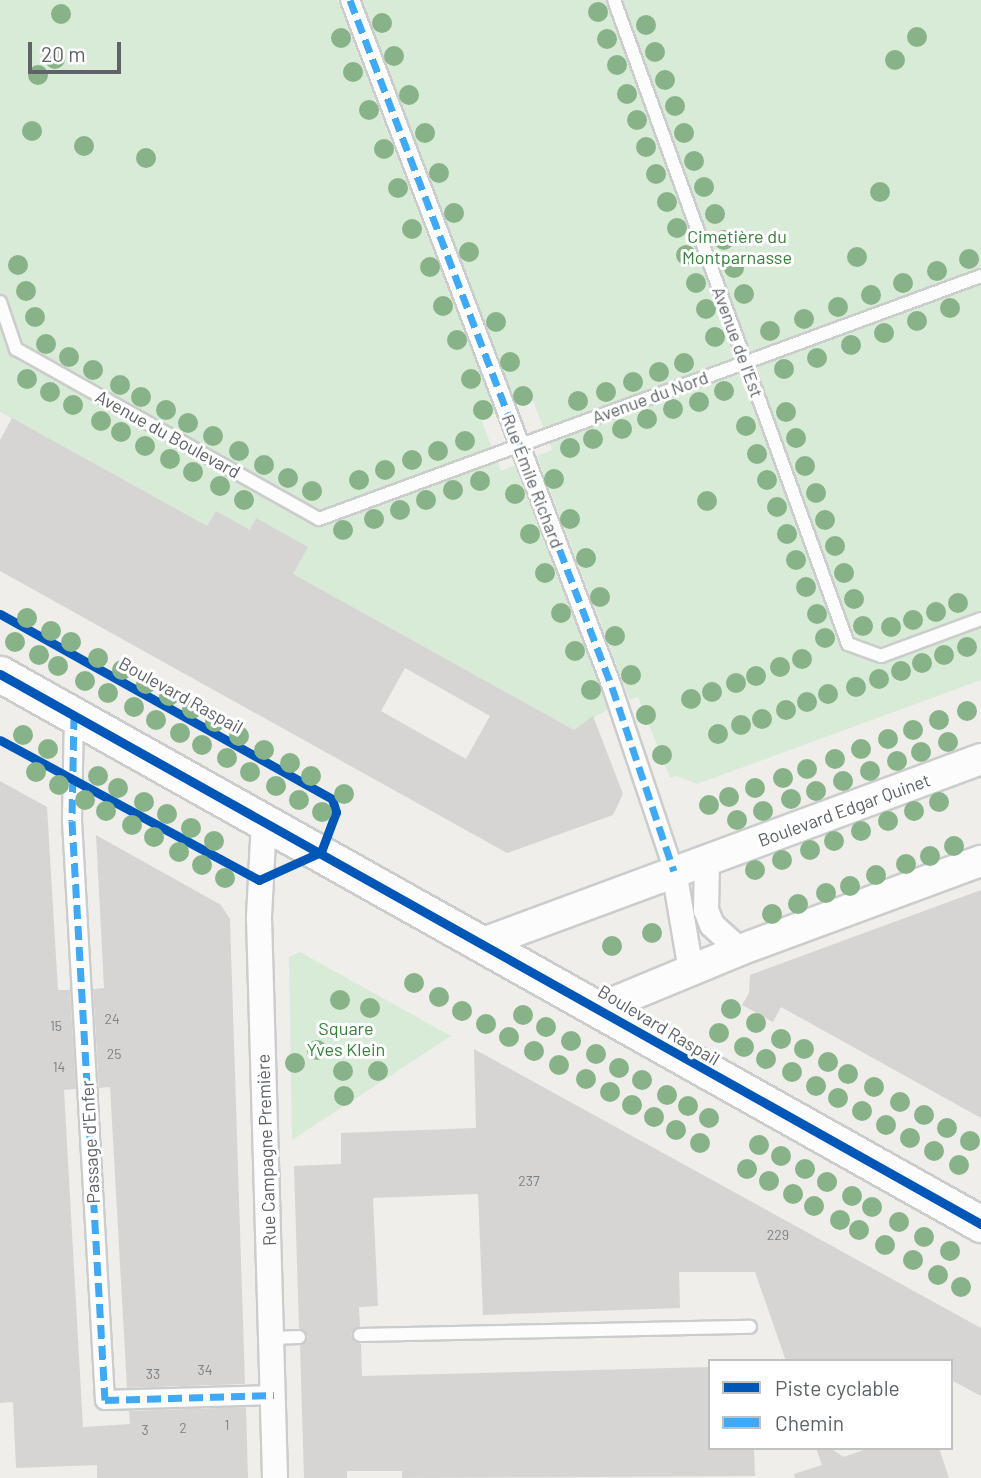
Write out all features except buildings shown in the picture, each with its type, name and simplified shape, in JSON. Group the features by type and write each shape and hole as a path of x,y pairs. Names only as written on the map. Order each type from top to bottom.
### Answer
{"main road":[{"name":"Boulevard Raspail","path":"0,674 981,1224"}],"street":[{"name":"Rue Émile Richard","path":"349,0 612,687 674,872 691,970"},
{"name":"Passage d'Enfer","path":"74,715 72,814 105,1400 274,1395"},
{"name":"Boulevard Edgar Quinet","path":"483,943 981,759"},
{"name":"Rue Campagne Première","path":"264,821 259,918 275,1478"},
{"path":"708,860 706,910 712,925 740,950"},
{"path":"600,1008 740,950 981,862"}],"lane":[{"name":"Avenue de l'Est","path":"614,0 848,644 881,656 981,619"},
{"name":"Avenue du Nord","path":"319,519 981,276"},
{"name":"Avenue du Boulevard","path":"0,302 16,349 319,519"},
{"path":"360,1335 750,1327"},
{"path":"272,1338 299,1337"}],"green space":[{"path":"0,0 337,0 495,413 481,419 501,471 515,465 608,709 574,730 0,412"},
{"name":"Cimetière du Montparnasse","path":"362,0 981,0 981,680 697,784 676,776 670,778 638,697 630,700 537,456 552,450 532,398 516,405"},
{"name":"Square Yves Klein","path":"300,952 451,1036 292,1140 289,957"}],"marked path":[{"path":"350,0 612,687 674,871"},
{"path":"74,715 72,821 105,1400 274,1395"}],"cycle path":[{"path":"0,614 332,799 336,812 321,852 259,880 0,740"},
{"path":"0,674 981,1224"}]}
